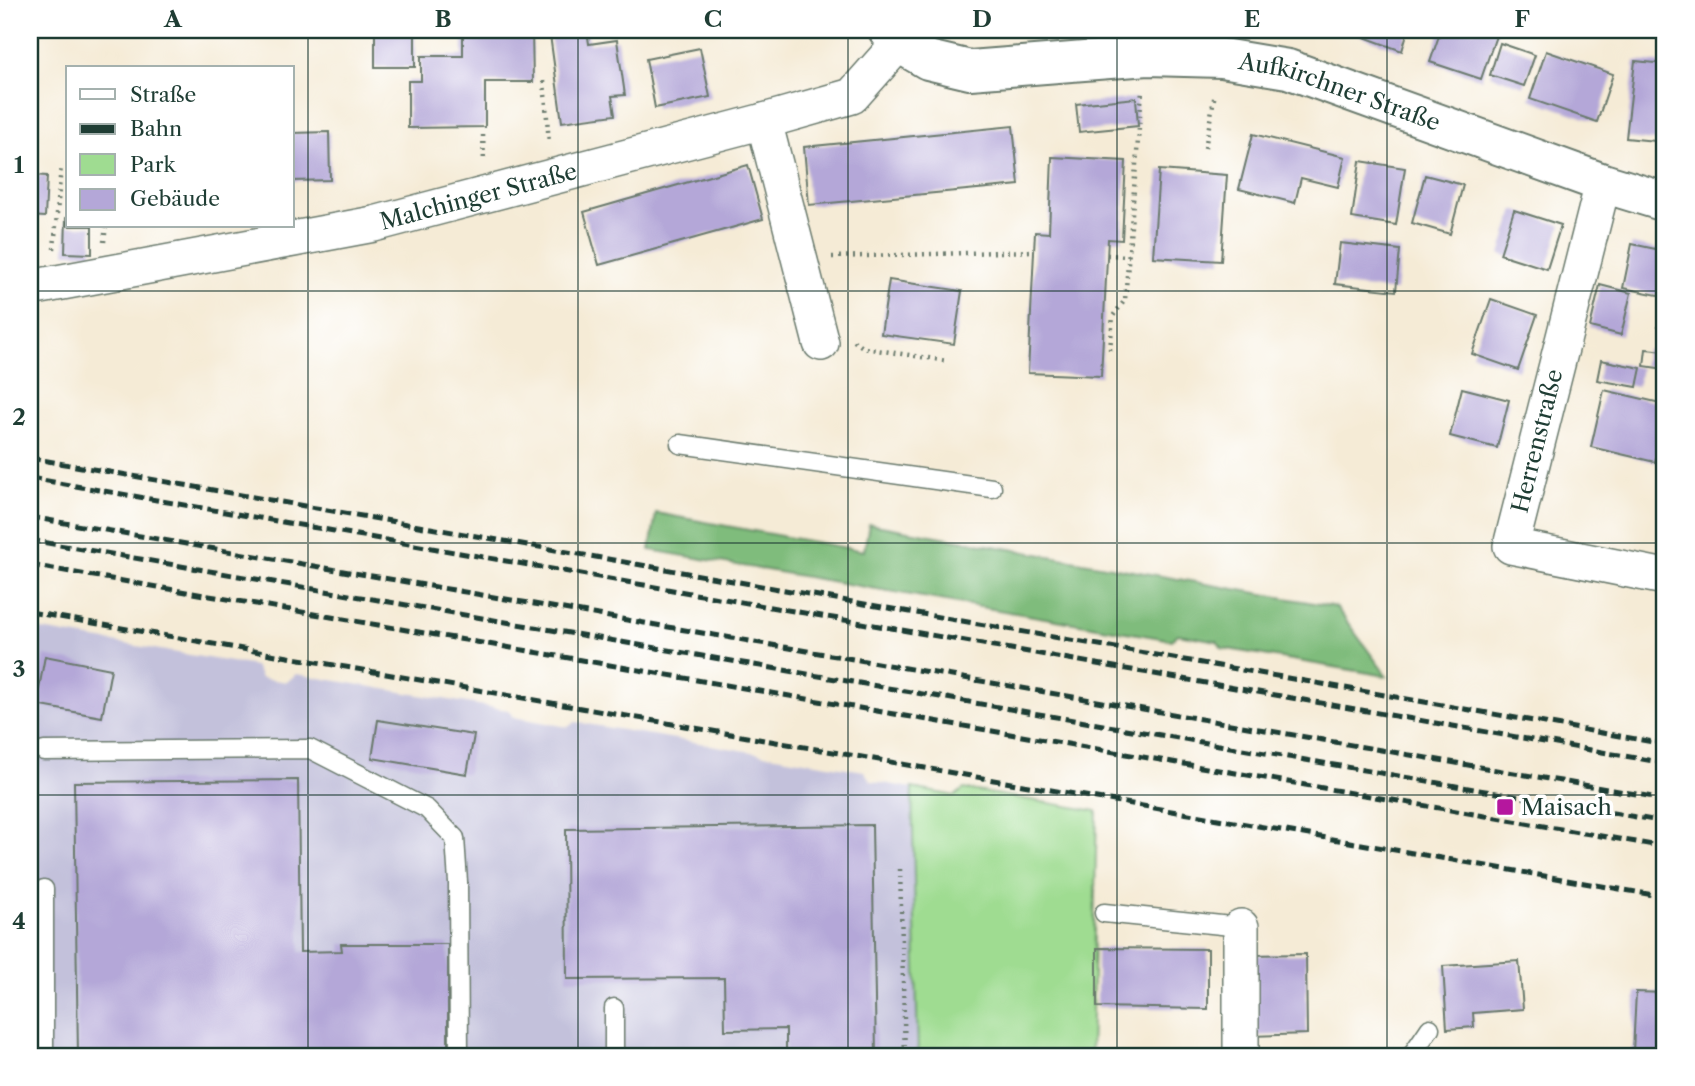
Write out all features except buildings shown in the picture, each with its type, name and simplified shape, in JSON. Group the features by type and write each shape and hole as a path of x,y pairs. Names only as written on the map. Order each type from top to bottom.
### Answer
{"street":[{"name":"Aufkirchner Straße","path":"893,36 928,60 970,70 1148,56 1222,58 1288,69 1603,183 1665,202"},
{"name":"Malchinger Straße","path":"41,286 374,224 852,96 893,36"},
{"path":"764,121 817,327"},
{"name":"Herrenstraße","path":"1603,183 1510,546 1665,577"},
{"path":"1241,927 1241,1056"}],"lane":[{"path":"680,444 992,488"},
{"path":"44,751 310,750 427,809 455,838 458,882 459,1056"},
{"path":"44,889 44,1056"},
{"path":"1104,913 1241,927"},
{"path":"614,1008 614,1056"},
{"path":"1411,1056 1430,1028"}],"path":[{"path":"1110,349 1113,316 1125,300 1148,56"},
{"path":"1205,148 1222,58"},
{"path":"544,81 551,177"},
{"path":"41,286 61,166"},
{"path":"799,258 1034,251"},
{"path":"1107,255 1129,256"},
{"path":"817,327 864,348 947,361"},
{"path":"900,869 905,1056"}],"shaded area":[{"path":"30,628 255,666 261,678 287,682 296,674 508,710 513,717 568,727 575,722 864,771 871,781 912,788 918,1056 30,1056"}],"green space":[{"path":"656,513 864,551 869,524 1336,607 1387,676 1222,648 1217,641 1178,634 1172,640 650,550"},
{"path":"912,788 955,796 964,789 1097,811 1091,1056 918,1056"}],"railway":[{"path":"30,458 1665,744"},
{"path":"30,478 1665,763"},
{"path":"30,517 1665,799"},
{"path":"30,540 1665,822"},
{"path":"30,565 1665,847"},
{"path":"30,612 1665,897"}],"place":[{"name":"Maisach","path":"1505,807"}]}
